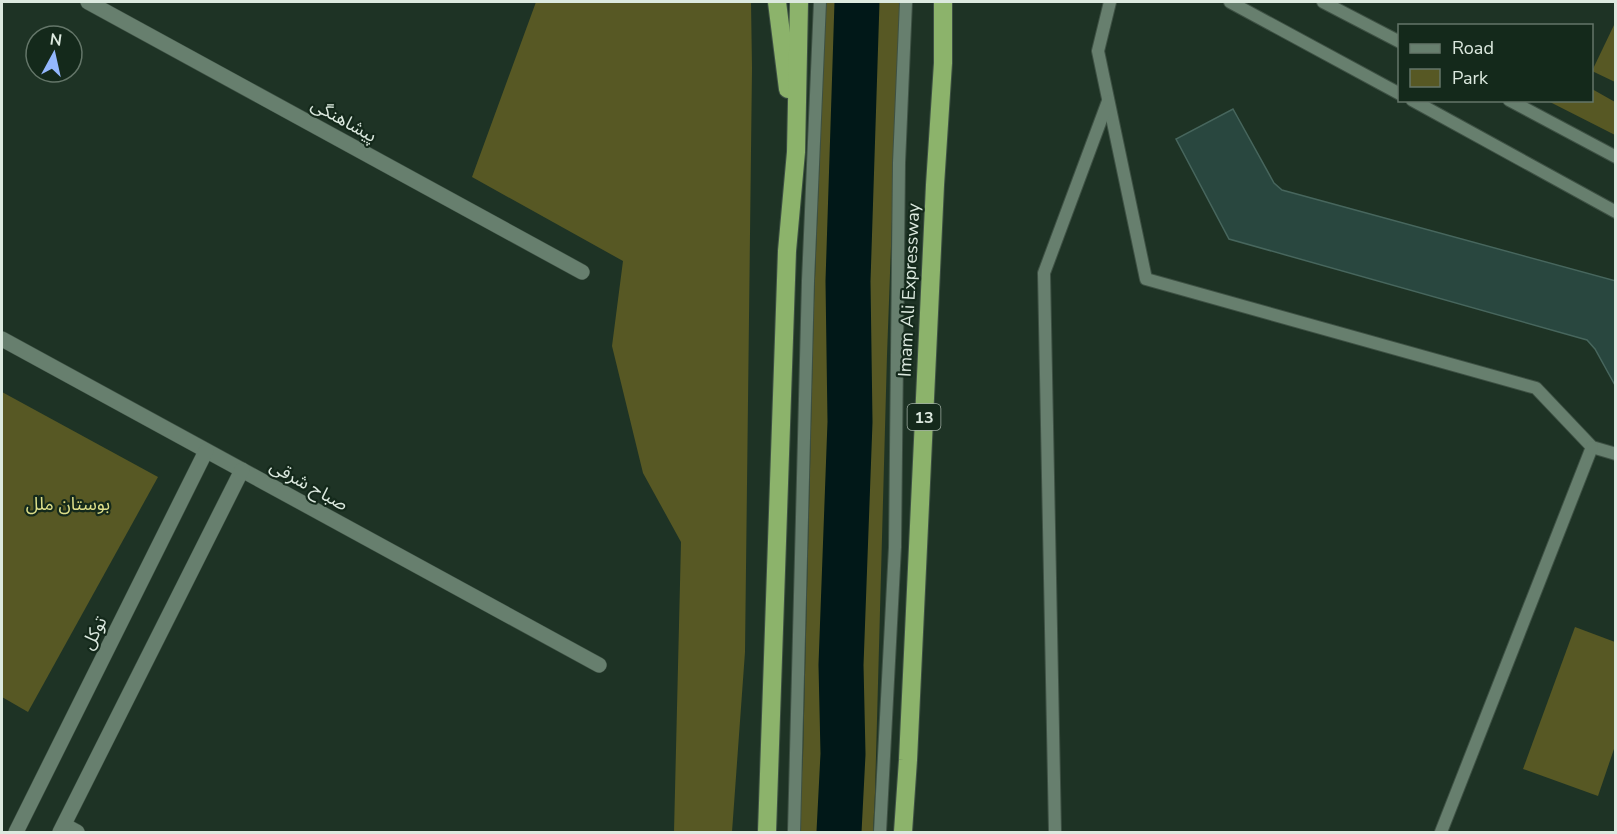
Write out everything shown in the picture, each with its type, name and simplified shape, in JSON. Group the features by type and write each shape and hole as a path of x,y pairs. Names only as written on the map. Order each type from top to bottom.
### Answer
{"highway":[{"path":"777,2 796,153"},
{"path":"767,832 788,251 796,153 799,2"},
{"name":"Imam Ali Expressway","path":"903,832 943,63 943,2"},
{"path":"943,63 956,2"}],"street":[{"name":"پیشاهنگی","path":"88,2 582,272"},
{"name":"صباح شرقی","path":"2,339 599,665"},
{"name":"توکل","path":"16,832 206,451"},
{"path":"67,830 242,470"}],"lane":[{"path":"794,832 808,282 819,2"},
{"path":"880,832 896,547 898,163 906,2"},
{"path":"1110,2 1098,51 1146,279 1536,388 1592,447 1616,454"},
{"path":"1230,2 1398,93"},
{"path":"1323,2 1398,41"},
{"path":"1055,832 1044,273 1108,100"},
{"path":"1416,102 1616,212"},
{"path":"1513,102 1616,158"},
{"path":"1441,832 1592,447"}],"green space":[{"path":"536,2 751,2 745,652 732,832 674,832 681,542 643,473 612,346 623,261 472,177"},
{"path":"826,2 900,2 873,832 798,832 803,757 814,303"},
{"path":"1615,23 1616,82 1593,71"},
{"path":"1593,90 1615,102 1615,135 1550,102 1593,102"},
{"name":"بوستان ملل","path":"2,392 158,477 28,712 2,697"},
{"path":"1575,627 1615,642 1615,746 1598,796 1523,769"}],"building":[{"path":"1233,109 1274,183 1282,190 1616,281 1616,387 1595,349 1587,340 1229,239 1176,139"}],"waterway":[{"path":"839,832 843,754 841,665 850,422 848,281 857,2"}]}
